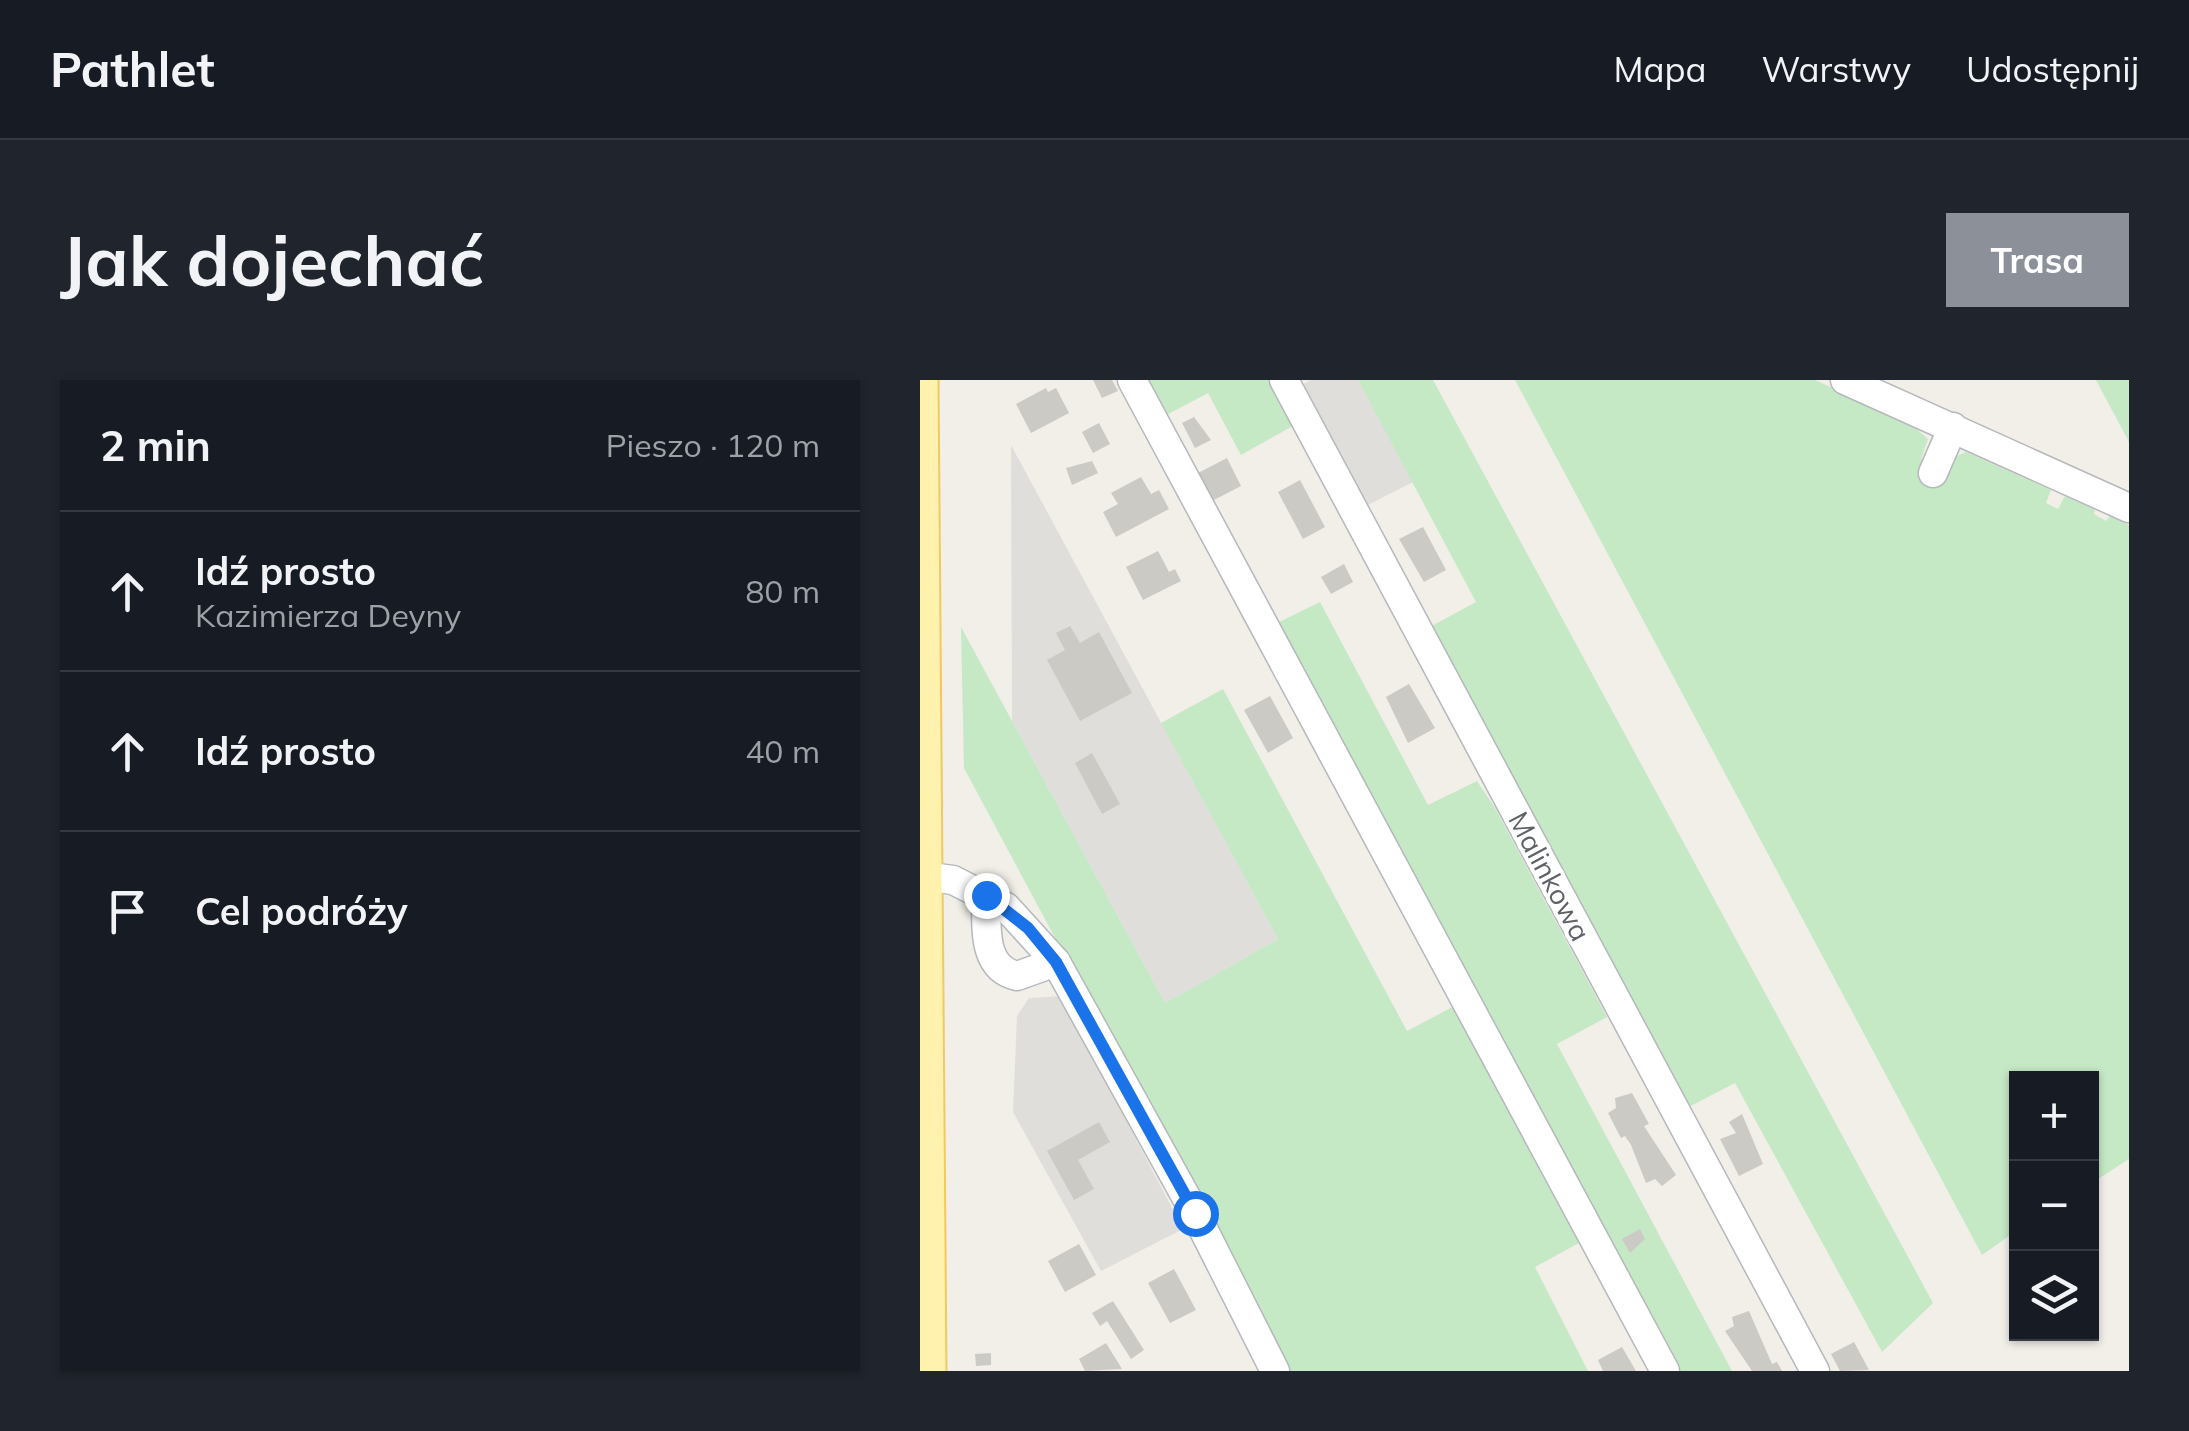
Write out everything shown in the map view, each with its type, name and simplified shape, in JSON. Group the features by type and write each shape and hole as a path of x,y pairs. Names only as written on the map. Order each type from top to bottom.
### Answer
{"main road":[{"path":"920,380 924,1276 928,1371"}],"street":[{"path":"1132,380 1665,1371"},
{"name":"Malinkowa","path":"1284,380 1816,1371"},
{"path":"1845,380 2129,508"},
{"path":"1933,473 1953,428"},
{"path":"922,876 953,880 986,895 1028,928 1056,962 1275,1371"},
{"path":"986,895 988,949 997,966 1018,976 1056,962"}],"shaded area":[{"path":"1311,380 1358,380 1413,482 1362,508 1298,387"},
{"path":"1011,445 1278,939 1165,1003 1012,721"},
{"path":"1061,996 1183,1229 1101,1271 1013,1112 1017,1016 1029,998"}],"green space":[{"path":"1138,380 1272,380 1296,424 1241,455 1208,393 1159,419"},
{"path":"1358,380 1433,380 1933,1303 1882,1352 1735,1083 1685,1109 1426,629 1476,602"},
{"path":"1515,380 1815,380 1908,422 1928,439 1921,459 1950,472 1957,456 1966,452 2051,490 2046,503 2058,509 2065,496 2095,509 2094,514 2106,521 2110,516 2129,525 2129,1159 2099,1178 2099,1071 2009,1071 2009,1236 1982,1255"},
{"path":"2096,380 2129,380 2129,442"},
{"path":"1320,602 1428,805 1477,781 1607,1017 1557,1044 1732,1371 1672,1371 1271,626"},
{"path":"961,627 1165,1003 1278,939 1161,723 1223,689 1407,1031 1460,1003 1588,1238 1535,1267 1588,1371 1287,1371 964,768"}],"building":[{"path":"1093,380 1112,380 1118,391 1102,398"},
{"path":"1046,388 1048,392 1056,388 1069,413 1031,433 1016,404"},
{"path":"1194,417 1211,440 1195,448 1182,423"},
{"path":"1099,423 1110,444 1093,453 1082,432"},
{"path":"1227,458 1241,486 1212,501 1198,473"},
{"path":"1092,461 1098,473 1072,485 1066,468"},
{"path":"1141,477 1151,494 1159,490 1169,509 1116,537 1103,512 1118,504 1111,493"},
{"path":"1300,480 1325,527 1303,539 1278,492"},
{"path":"1423,527 1446,570 1424,582 1399,539"},
{"path":"1158,551 1169,572 1175,569 1181,581 1143,600 1126,567"},
{"path":"1344,564 1353,582 1331,594 1321,577"},
{"path":"1070,626 1080,643 1099,632 1132,693 1080,721 1047,660 1065,650 1056,633"},
{"path":"1409,684 1435,728 1408,743 1386,697"},
{"path":"1270,696 1293,738 1268,753 1244,710"},
{"path":"1092,753 1120,804 1102,814 1075,763"},
{"path":"1632,1093 1649,1124 1644,1126 1676,1175 1662,1186 1655,1179 1646,1183 1631,1145 1625,1136 1621,1138 1608,1113 1616,1108 1615,1098"},
{"path":"1742,1114 1763,1164 1739,1176 1720,1139 1736,1133 1729,1122"},
{"path":"1099,1122 1110,1142 1078,1160 1094,1189 1074,1200 1047,1151"},
{"path":"1640,1229 1645,1239 1630,1253 1622,1239"},
{"path":"1079,1244 1096,1275 1065,1292 1048,1261"},
{"path":"1174,1269 1196,1310 1170,1323 1148,1283"},
{"path":"1113,1301 1144,1350 1131,1359 1107,1321 1100,1326 1092,1313"},
{"path":"1749,1311 1772,1364 1777,1362 1782,1371 1752,1371 1725,1331 1734,1326 1732,1317"},
{"path":"1854,1342 1869,1370 1840,1371 1831,1354"},
{"path":"1106,1343 1122,1369 1085,1371 1079,1359"},
{"path":"1622,1347 1636,1371 1603,1371 1598,1360"},
{"path":"991,1353 991,1365 976,1366 975,1354"}],"route":[{"path":"986,895 1028,928 1056,962 1195,1213"}]}
